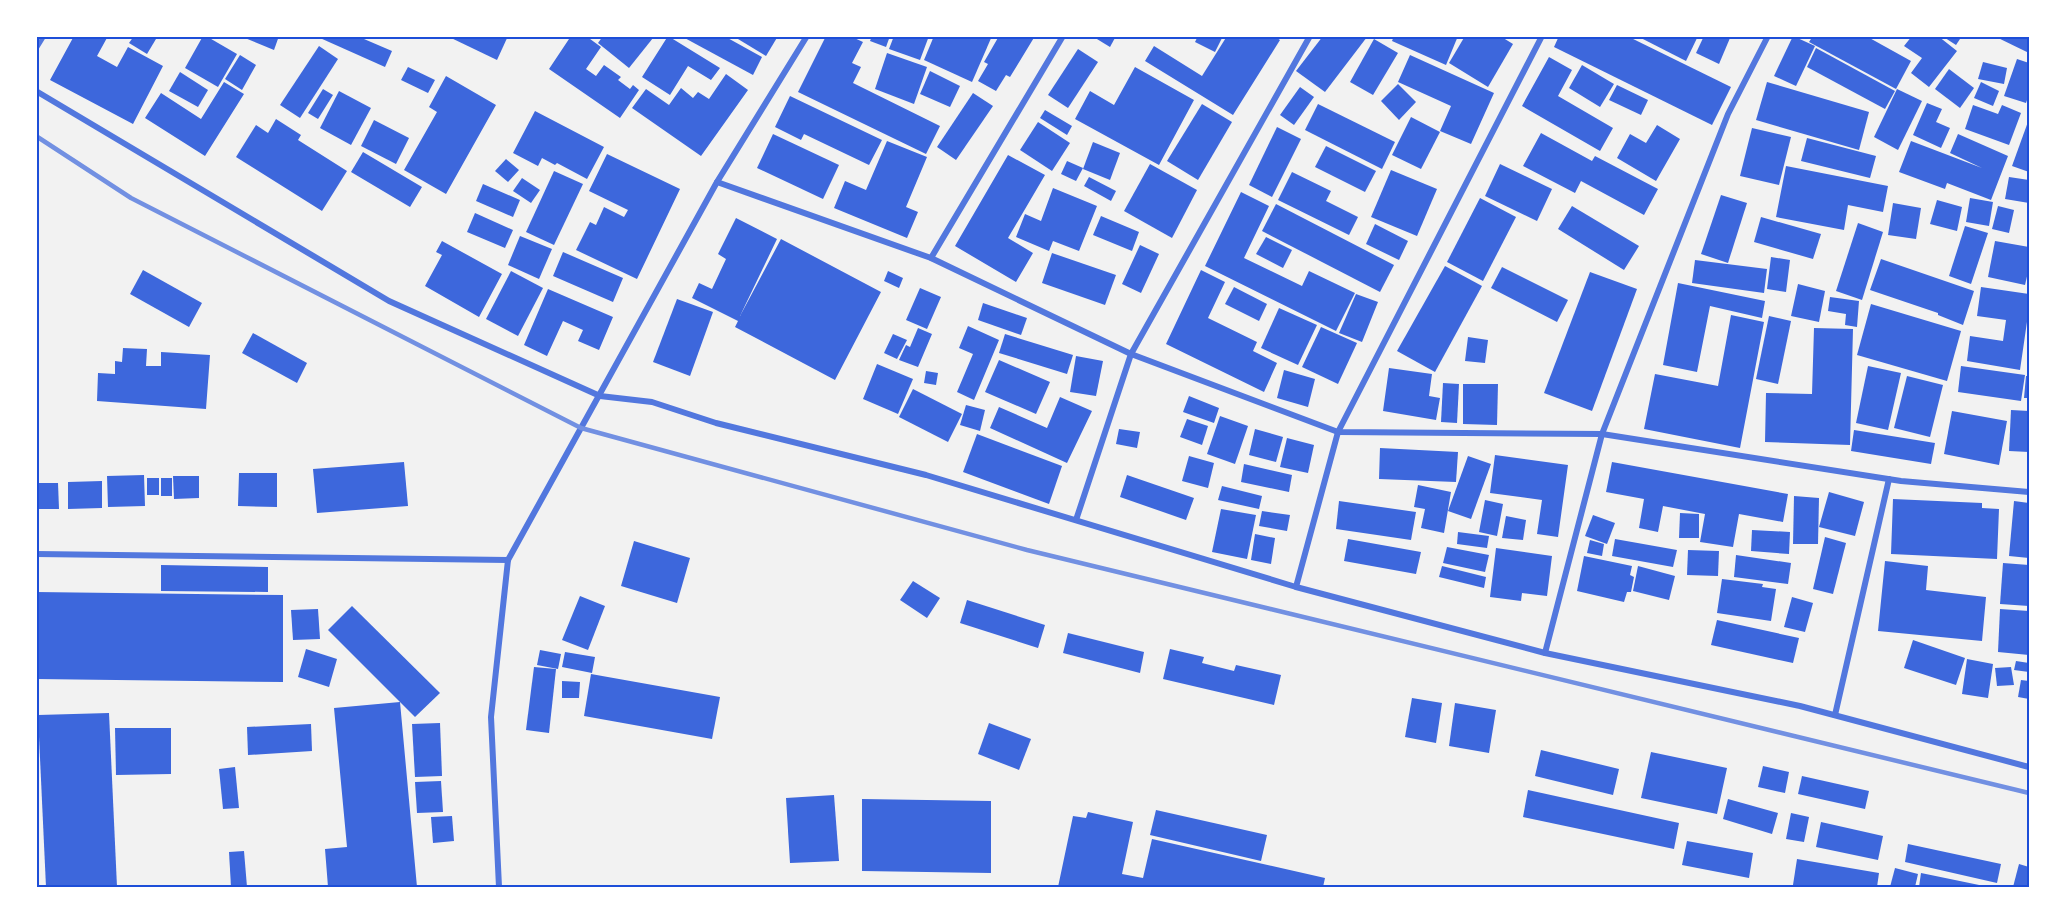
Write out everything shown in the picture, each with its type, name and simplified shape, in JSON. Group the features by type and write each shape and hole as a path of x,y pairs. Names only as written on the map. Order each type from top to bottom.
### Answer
{"street":[{"path":"499,887 491,717 508,560 717,182 807,36"},
{"path":"931,258 1063,36"},
{"path":"1076,520 1131,354 1310,36"},
{"path":"1296,586 1338,432 1542,36"},
{"path":"1545,653 1602,434 1728,114 1768,36"},
{"path":"36,91 389,301 600,396 652,402 716,423 926,475 1296,586 1545,653 1800,706 2029,767"},
{"path":"717,182 931,258 1131,354 1338,432 1602,434 1889,479 2029,492"},
{"path":"1835,715 1889,479"},
{"path":"36,554 508,560"}],"lane":[{"path":"36,49 44,36"}],"building":[{"path":"74,36 108,36 97,56 117,67 128,47 163,66 133,124 50,80"},
{"path":"134,36 152,36 156,39 147,54 129,43"},
{"path":"203,36 237,54 218,87 185,68"},
{"path":"240,36 279,36 274,50"},
{"path":"321,36 357,36 392,51 385,67 320,38"},
{"path":"447,36 508,36 497,60"},
{"path":"571,36 586,36 601,47 586,69 596,76 604,65 621,77 618,80 630,89 633,85 639,90 620,118 549,69"},
{"path":"603,36 650,36 653,38 629,68 598,43"},
{"path":"668,36 720,68 711,80 688,66 670,95 642,77"},
{"path":"681,36 724,36 762,57 753,75"},
{"path":"733,36 778,36 766,56"},
{"path":"826,36 850,36 863,42 852,63 861,67 853,83 940,126 926,154 798,92"},
{"path":"872,36 890,36 886,47 870,41"},
{"path":"894,36 929,36 920,60 889,49"},
{"path":"934,36 992,36 972,82 924,60"},
{"path":"999,36 1035,36 1010,77 1006,75 996,91 978,81 988,64 984,62"},
{"path":"1092,36 1116,36 1110,47"},
{"path":"1198,36 1223,36 1215,52 1195,42"},
{"path":"1227,36 1274,36 1280,40 1233,115 1145,61 1154,46 1202,76"},
{"path":"1323,36 1367,37 1325,92 1296,71"},
{"path":"1394,36 1458,36 1446,65 1392,41"},
{"path":"1465,36 1500,36 1513,44 1488,87 1449,63"},
{"path":"1559,36 1627,36 1731,87 1712,125 1554,47"},
{"path":"1637,36 1698,36 1686,61"},
{"path":"1704,36 1730,38 1719,64 1696,53"},
{"path":"1793,36 1815,46 1796,86 1774,76"},
{"path":"1813,36 1866,36 1911,61 1896,89 1809,42"},
{"path":"1912,36 1938,36 1957,51 1929,87 1911,73 1922,58 1904,46"},
{"path":"1942,36 1962,36 1956,45"},
{"path":"1994,36 2029,36 2029,53"},
{"path":"1374,39 1398,53 1373,95 1350,82"},
{"path":"319,46 338,59 300,118 280,105"},
{"path":"1816,48 1895,91 1885,109 1807,67"},
{"path":"1078,49 1098,62 1068,108 1048,95"},
{"path":"887,53 927,67 914,104 875,89"},
{"path":"240,55 256,65 242,90 225,79"},
{"path":"1410,55 1494,93 1471,144 1440,131 1451,106 1398,82"},
{"path":"1549,57 1572,70 1558,96 1613,128 1600,151 1522,106"},
{"path":"2017,59 2029,63 2029,94 2026,103 2004,96"},
{"path":"1983,62 2007,68 2004,84 1978,79"},
{"path":"1582,65 1614,84 1600,107 1569,88"},
{"path":"408,67 435,80 428,93 401,80"},
{"path":"1135,67 1194,100 1159,165 1075,119 1090,91 1114,105"},
{"path":"1949,69 1974,88 1960,108 1935,89"},
{"path":"930,71 960,86 950,107 920,94"},
{"path":"180,72 208,90 198,107 169,91"},
{"path":"726,74 748,90 701,156 632,108 646,89 669,105 681,88 693,98 698,92 709,99"},
{"path":"446,76 496,105 446,194 404,170 437,112 429,107"},
{"path":"224,82 244,94 205,156 145,118 161,93 201,119"},
{"path":"1767,82 1869,112 1859,150 1756,120"},
{"path":"1981,82 1999,91 1993,106 1974,98"},
{"path":"1398,84 1416,102 1399,120 1381,101"},
{"path":"1617,85 1648,100 1641,115 1609,100"},
{"path":"1300,87 1314,97 1294,125 1280,115"},
{"path":"323,89 333,95 318,119 308,113"},
{"path":"1897,89 1922,101 1898,150 1874,137"},
{"path":"339,91 371,108 351,145 320,128"},
{"path":"973,93 993,106 956,160 937,147"},
{"path":"790,96 882,140 869,165 804,134 801,140 775,127"},
{"path":"1927,103 1942,109 1936,122 1950,128 1941,148 1913,135"},
{"path":"1202,104 1232,122 1198,180 1167,161"},
{"path":"1318,104 1395,142 1382,169 1305,130"},
{"path":"1973,105 1998,114 2002,105 2021,113 2009,145 1965,129"},
{"path":"1045,110 1072,126 1067,135 1040,118"},
{"path":"535,111 604,147 587,179 557,163 555,165 542,158 538,166 513,153"},
{"path":"1411,117 1440,132 1421,169 1392,155"},
{"path":"276,119 301,135 298,140 347,171 322,211 236,157 256,125 268,133"},
{"path":"2029,119 2029,172 2012,166"},
{"path":"374,120 409,138 396,164 361,146"},
{"path":"1038,122 1070,143 1052,171 1020,150"},
{"path":"1657,125 1680,139 1656,181 1617,158 1630,134 1646,143"},
{"path":"1277,127 1301,139 1272,197 1249,185"},
{"path":"1752,128 1791,137 1779,185 1740,176"},
{"path":"1541,133 1592,161 1595,156 1658,189 1644,215 1581,181 1575,193 1523,166"},
{"path":"773,134 839,165 823,199 757,168"},
{"path":"1958,134 2008,156 1991,200 1947,183 1945,189 1899,172 1911,141 1982,168 1950,153"},
{"path":"1807,138 1876,156 1870,178 1801,161"},
{"path":"887,141 927,157 906,207 918,212 907,238 834,208 845,181 866,190"},
{"path":"1093,142 1120,153 1110,180 1083,169"},
{"path":"1326,146 1376,171 1365,192 1315,167"},
{"path":"363,152 422,187 410,207 351,172"},
{"path":"607,154 680,189 637,279 576,250 590,222 596,225 604,207 624,217 628,210 589,191"},
{"path":"1008,155 1045,175 1008,238 1033,253 1016,282 955,246"},
{"path":"506,159 519,170 508,182 495,171"},
{"path":"1067,161 1083,168 1076,181 1061,174"},
{"path":"1150,164 1197,190 1172,238 1124,211"},
{"path":"1500,164 1552,189 1537,221 1485,196"},
{"path":"1786,166 1888,186 1883,212 1848,205 1844,230 1776,217"},
{"path":"1391,170 1437,189 1417,236 1371,217"},
{"path":"554,171 583,184 554,245 526,232"},
{"path":"1292,172 1331,191 1326,201 1358,217 1349,235 1278,200"},
{"path":"1089,177 1116,191 1111,201 1084,186"},
{"path":"2009,177 2029,180 2029,203 2005,199"},
{"path":"522,178 540,190 531,203 513,191"},
{"path":"483,184 520,200 513,217 476,201"},
{"path":"1053,188 1097,206 1079,251 1053,241 1049,251 1016,237 1025,214 1041,221"},
{"path":"1241,192 1269,206 1244,258 1302,286 1309,271 1355,293 1336,331 1205,266"},
{"path":"1721,195 1747,203 1728,263 1701,254"},
{"path":"1480,198 1516,217 1483,281 1447,262"},
{"path":"1970,198 1993,202 1989,226 1966,222"},
{"path":"1937,200 1962,207 1957,231 1930,224"},
{"path":"1893,203 1921,208 1916,239 1888,235"},
{"path":"1276,204 1394,265 1380,292 1262,231"},
{"path":"1572,206 1639,246 1624,270 1558,229"},
{"path":"1998,206 2014,210 2009,233 1992,229"},
{"path":"475,213 513,230 505,248 467,232"},
{"path":"1101,216 1139,232 1132,251 1093,235"},
{"path":"1761,217 1821,234 1813,259 1754,242"},
{"path":"736,218 777,239 740,316 781,239 881,292 835,380 735,327 738,321 692,298 699,283 712,289 726,259 718,254"},
{"path":"1858,223 1883,232 1862,300 1836,291"},
{"path":"1375,224 1408,241 1399,260 1366,244"},
{"path":"1965,226 1988,233 1971,284 1949,276"},
{"path":"520,236 552,249 539,279 508,265"},
{"path":"1266,237 1292,250 1283,268 1256,254"},
{"path":"442,241 502,274 479,317 425,286 442,255 436,252"},
{"path":"1995,241 2029,247 2029,268 2025,285 1988,277"},
{"path":"1140,245 1159,254 1141,293 1122,284"},
{"path":"563,252 623,278 613,302 553,276"},
{"path":"1052,253 1116,275 1105,305 1042,283"},
{"path":"1771,257 1790,260 1786,292 1767,289"},
{"path":"1881,259 1974,291 1963,325 1938,315 1938,313 1870,290"},
{"path":"1695,260 1767,269 1764,293 1692,283"},
{"path":"1445,266 1482,286 1435,372 1397,351"},
{"path":"1502,267 1568,300 1557,322 1491,288"},
{"path":"143,270 202,303 189,327 130,294"},
{"path":"1201,270 1225,282 1208,318 1257,342 1253,351 1277,363 1264,392 1166,344"},
{"path":"511,271 543,288 518,336 486,319"},
{"path":"888,271 903,278 899,288 884,281"},
{"path":"1590,272 1637,289 1592,411 1544,393"},
{"path":"1678,283 1765,301 1762,318 1710,306 1697,372 1663,365"},
{"path":"1798,284 1825,291 1819,322 1791,316"},
{"path":"1234,287 1267,304 1259,321 1225,304"},
{"path":"1981,287 2029,294 2020,370 1967,361 1970,336 2003,341 2006,320 1977,316"},
{"path":"920,288 941,297 927,329 906,320"},
{"path":"548,289 613,317 599,350 578,341 583,330 563,321 547,356 524,345"},
{"path":"1356,294 1378,302 1362,342 1339,333"},
{"path":"1830,297 1859,301 1857,327 1845,325 1846,314 1828,311"},
{"path":"677,299 713,312 690,376 653,362"},
{"path":"983,303 1027,318 1021,335 978,320"},
{"path":"1871,304 1961,331 1947,381 1857,355"},
{"path":"1279,308 1317,325 1298,365 1261,348"},
{"path":"1731,315 1764,322 1740,448 1644,429 1655,374 1718,386"},
{"path":"1769,316 1791,321 1778,384 1756,379"},
{"path":"968,326 999,340 974,400 957,392 973,354 959,348"},
{"path":"1321,327 1357,343 1338,384 1302,367"},
{"path":"918,328 932,334 918,367 899,360 906,345 910,347"},
{"path":"1814,328 1853,329 1850,445 1765,442 1766,393 1812,394"},
{"path":"253,333 307,363 297,383 242,353"},
{"path":"893,334 907,340 897,359 884,353"},
{"path":"1005,334 1073,355 1067,374 999,353"},
{"path":"1468,337 1488,340 1485,363 1465,361"},
{"path":"123,348 147,349 146,366 161,366 161,352 210,355 206,409 97,401 98,373 115,374 115,361 122,362"},
{"path":"1076,356 1103,361 1096,396 1070,392"},
{"path":"999,360 1050,382 1036,414 985,392"},
{"path":"877,364 913,379 898,414 863,399"},
{"path":"1868,366 1901,373 1888,430 1856,423"},
{"path":"1961,366 2025,375 2021,401 1958,392"},
{"path":"1389,368 1432,374 1429,396 1440,398 1436,420 1383,411"},
{"path":"1284,370 1315,379 1308,407 1277,398"},
{"path":"926,371 938,373 936,385 924,383"},
{"path":"1907,376 1943,385 1930,437 1894,428"},
{"path":"2026,376 2029,376 2029,398 2024,398"},
{"path":"1443,383 1459,384 1457,423 1441,422"},
{"path":"1463,384 1498,384 1497,425 1463,424"},
{"path":"913,389 962,414 948,442 899,417"},
{"path":"1189,396 1219,408 1214,423 1183,412"},
{"path":"1060,397 1092,411 1067,463 990,428 999,407 1047,428"},
{"path":"966,405 985,410 980,431 960,425"},
{"path":"2011,410 2029,411 2029,452 2009,451"},
{"path":"1952,411 2007,421 1999,465 1944,454"},
{"path":"1220,416 1248,426 1235,464 1207,454"},
{"path":"1187,419 1208,426 1202,445 1180,437"},
{"path":"1119,429 1140,432 1137,448 1116,444"},
{"path":"1255,429 1283,437 1276,462 1249,455"},
{"path":"1854,430 1935,443 1931,464 1851,451"},
{"path":"977,434 1062,466 1049,504 963,472"},
{"path":"1287,438 1314,445 1308,473 1280,467"},
{"path":"1380,448 1458,452 1456,482 1379,479"},
{"path":"1495,455 1568,465 1558,537 1537,534 1542,500 1490,493"},
{"path":"1189,456 1214,463 1208,488 1182,481"},
{"path":"1468,456 1491,464 1471,519 1448,511"},
{"path":"404,462 408,506 317,513 313,469"},
{"path":"1612,462 1788,494 1783,522 1739,514 1733,547 1700,542 1705,514 1663,506 1658,532 1639,528 1644,499 1606,492"},
{"path":"1244,464 1292,475 1289,492 1241,482"},
{"path":"239,473 277,473 277,507 238,506"},
{"path":"144,475 145,506 108,507 107,476"},
{"path":"1127,475 1194,498 1186,520 1120,497"},
{"path":"173,476 199,476 199,498 174,499"},
{"path":"147,478 159,478 159,495 147,495"},
{"path":"161,478 172,478 172,496 161,496"},
{"path":"102,481 102,508 68,509 68,482"},
{"path":"38,483 58,483 59,509 39,509"},
{"path":"1418,485 1451,492 1444,533 1421,528 1425,509 1414,507"},
{"path":"1222,486 1262,496 1259,509 1218,500"},
{"path":"1829,492 1864,502 1855,536 1819,527"},
{"path":"1794,496 1819,498 1818,544 1793,544"},
{"path":"1893,499 1982,503 1982,508 1999,509 1997,559 1891,554"},
{"path":"1485,500 1503,504 1497,536 1479,532"},
{"path":"1339,501 1416,512 1411,540 1336,529"},
{"path":"2014,501 2029,503 2029,558 2009,556"},
{"path":"1221,509 1256,515 1247,559 1212,552"},
{"path":"1262,511 1290,515 1287,531 1259,526"},
{"path":"1680,513 1699,514 1699,538 1679,538"},
{"path":"1593,515 1615,523 1607,544 1585,536"},
{"path":"1506,516 1526,520 1523,540 1502,538"},
{"path":"1752,530 1790,532 1789,554 1751,551"},
{"path":"1458,532 1489,536 1487,548 1457,544"},
{"path":"1255,534 1275,538 1271,564 1251,560"},
{"path":"1825,537 1846,543 1833,594 1813,589"},
{"path":"1348,539 1421,552 1416,574 1344,561"},
{"path":"1615,539 1677,550 1673,567 1612,556"},
{"path":"1590,540 1604,544 1602,556 1587,553"},
{"path":"634,541 690,558 677,603 621,586"},
{"path":"1447,547 1489,555 1485,572 1443,563"},
{"path":"1496,548 1552,556 1547,596 1522,593 1521,601 1490,597"},
{"path":"1688,550 1719,551 1718,576 1687,575"},
{"path":"1736,555 1791,563 1788,584 1734,577"},
{"path":"1584,556 1632,566 1630,575 1634,577 1631,592 1627,592 1624,602 1577,591"},
{"path":"1885,561 1928,566 1926,590 1986,597 1982,641 1878,631"},
{"path":"2003,563 2029,565 2029,606 2000,604"},
{"path":"161,565 268,567 268,592 161,591"},
{"path":"1442,566 1486,577 1484,588 1439,577"},
{"path":"1638,566 1675,576 1669,600 1633,591"},
{"path":"1722,579 1763,584 1762,587 1776,589 1771,621 1717,613"},
{"path":"913,581 940,598 927,618 900,600"},
{"path":"36,592 283,595 283,682 36,679"},
{"path":"580,596 605,606 588,650 562,640"},
{"path":"1792,597 1813,603 1805,632 1784,627"},
{"path":"967,600 1045,625 1038,648 960,623"},
{"path":"352,606 440,693 415,717 328,630"},
{"path":"318,609 320,639 293,640 291,610"},
{"path":"2000,609 2029,611 2029,655 1998,652"},
{"path":"1717,620 1799,638 1793,663 1711,645"},
{"path":"1068,633 1144,652 1140,673 1063,653"},
{"path":"1913,640 1965,658 1956,685 1904,668"},
{"path":"306,649 337,659 329,687 298,677"},
{"path":"1170,649 1204,657 1202,663 1234,671 1236,665 1281,675 1274,705 1163,679"},
{"path":"540,650 561,654 558,669 537,665"},
{"path":"565,652 595,657 592,673 562,667"},
{"path":"1967,659 1993,664 1988,698 1962,694"},
{"path":"2016,661 2029,663 2029,672 2014,670"},
{"path":"534,667 556,669 549,733 526,730"},
{"path":"2011,667 2014,685 1997,686 1995,668"},
{"path":"591,674 720,697 712,739 584,716"},
{"path":"2021,680 2029,681 2029,699 2018,697"},
{"path":"562,681 580,682 579,698 562,698"},
{"path":"1412,698 1442,703 1436,743 1405,737"},
{"path":"400,702 417,887 328,887 325,849 347,847 334,708"},
{"path":"1455,703 1496,710 1489,753 1449,746"},
{"path":"109,713 117,887 46,887 38,715"},
{"path":"440,723 442,776 415,777 412,724"},
{"path":"989,723 1031,739 1019,770 978,754"},
{"path":"311,724 312,751 248,755 247,727"},
{"path":"115,728 171,728 171,774 116,775"},
{"path":"1541,750 1619,769 1613,795 1535,776"},
{"path":"1651,752 1727,768 1717,814 1641,798"},
{"path":"1763,766 1789,772 1785,793 1758,787"},
{"path":"235,767 239,808 223,809 219,769"},
{"path":"1802,776 1869,791 1865,809 1798,794"},
{"path":"441,781 443,812 417,813 415,782"},
{"path":"1528,790 1679,823 1674,849 1523,817"},
{"path":"834,795 839,861 790,863 786,798"},
{"path":"862,799 991,801 991,873 862,871"},
{"path":"1728,799 1778,813 1772,834 1723,819"},
{"path":"1156,810 1267,835 1261,861 1150,835"},
{"path":"1088,812 1133,822 1122,874 1143,878 1152,839 1325,878 1323,887 1058,887 1073,816 1086,818"},
{"path":"1791,813 1809,817 1804,842 1786,839"},
{"path":"452,816 454,841 433,843 431,817"},
{"path":"1821,822 1883,836 1878,860 1816,847"},
{"path":"1687,841 1753,853 1749,878 1682,865"},
{"path":"1908,844 2001,864 1997,883 1905,862"},
{"path":"244,851 247,887 231,887 229,852"},
{"path":"1797,859 1879,873 1877,887 1793,885"},
{"path":"2019,864 2029,867 2029,887 2013,887"},
{"path":"1895,868 1918,874 1915,887 1890,887"},
{"path":"1921,873 1984,886 1984,887 1919,887"}],"railway":[{"path":"36,136 131,198 581,428 1027,550 2029,793"}]}
